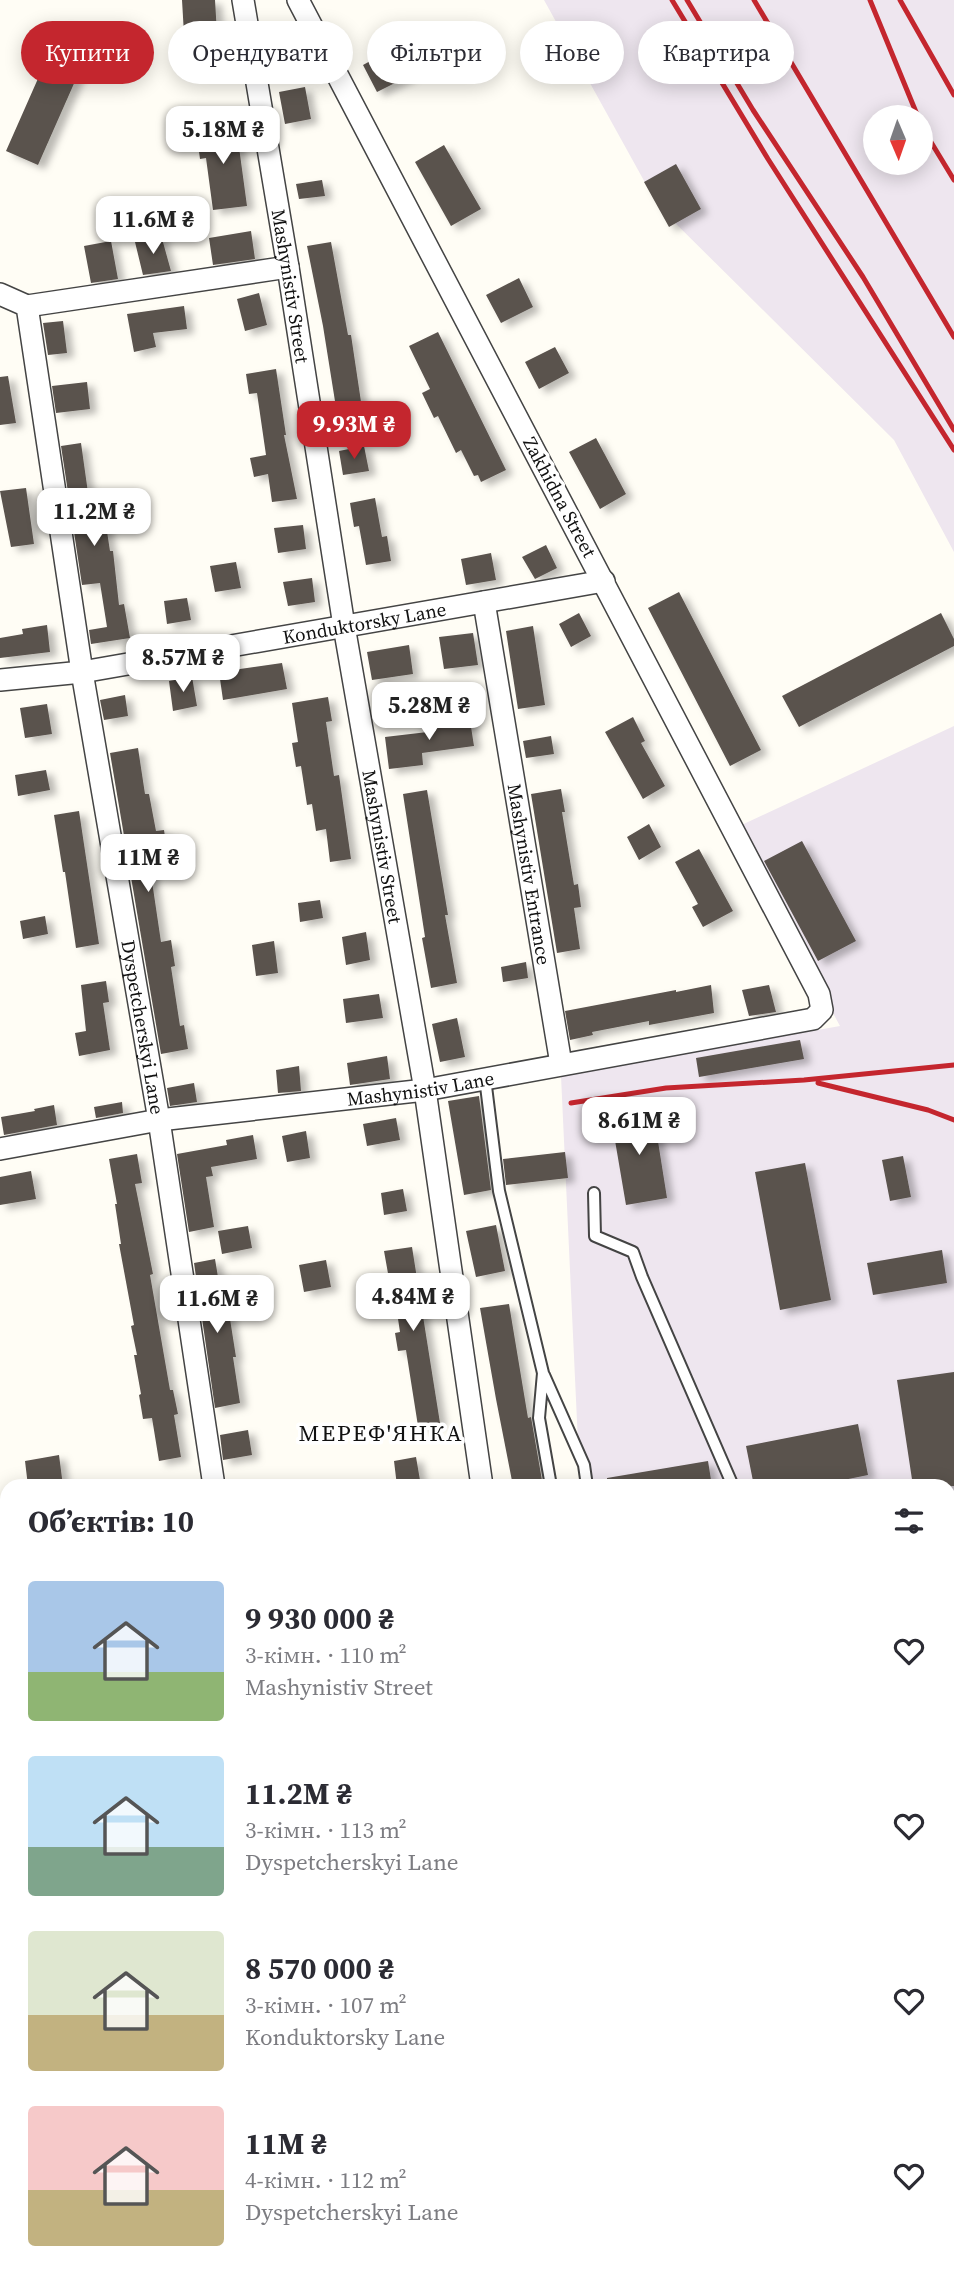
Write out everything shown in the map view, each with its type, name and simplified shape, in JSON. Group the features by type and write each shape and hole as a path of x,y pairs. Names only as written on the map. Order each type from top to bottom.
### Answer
{"street":[{"name":"Mashynistiv Street","path":"243,0 344,625 425,1090 481,1479"},
{"name":"Zakhidna Street","path":"298,0 819,994"},
{"path":"0,294 27,306 288,267"},
{"name":"Dyspetcherskyi Lane","path":"27,306 82,672 159,1120 213,1479"},
{"name":"Konduktorsky Lane","path":"0,680 82,672 604,581"},
{"name":"Mashynistiv Entrance","path":"484,602 561,1064"},
{"name":"Mashynistiv Lane","path":"0,1149 159,1120 425,1090 813,1019 822,1010 819,994"}],"lane":[{"path":"485,1078 499,1191 543,1373 584,1465 586,1479"},
{"path":"594,1193 595,1236 633,1252 730,1479"},
{"path":"543,1373 539,1418 550,1479"}],"shaded area":[{"path":"544,0 954,0 954,552 894,440 658,206 590,84 624,84 624,21 556,21"},
{"path":"954,726 954,1479 580,1479 561,1076 840,1026 733,829"}],"building":[{"path":"182,0 215,0 216,21 183,21"},
{"path":"36,84 74,84 38,165 6,151"},
{"path":"373,84 393,84 377,92"},
{"path":"305,87 311,119 285,124 279,92"},
{"path":"236,125 247,206 213,210 206,158 200,159 196,130"},
{"path":"444,145 481,209 451,226 415,162"},
{"path":"676,164 701,209 669,227 644,182"},
{"path":"322,180 325,196 299,199 296,184"},
{"path":"251,231 255,259 213,265 209,238"},
{"path":"161,235 171,271 143,275 135,242"},
{"path":"111,241 118,279 91,283 84,246"},
{"path":"331,242 348,335 351,335 363,415 338,420 307,246"},
{"path":"519,278 533,307 501,323 486,295"},
{"path":"259,293 267,325 245,331 237,299"},
{"path":"184,306 187,329 153,333 156,347 134,352 127,314"},
{"path":"63,321 67,353 48,355 43,323"},
{"path":"438,332 506,470 481,482 478,475 474,476 461,450 456,453 438,416 434,418 422,393 430,389 409,346"},
{"path":"555,347 569,373 539,389 525,362"},
{"path":"276,369 284,435 297,499 272,502 268,474 254,477 250,458 266,455 257,393 249,394 246,374"},
{"path":"8,376 16,423 0,425 0,377"},
{"path":"87,382 90,409 56,413 52,386"},
{"path":"596,438 626,494 600,509 569,452"},
{"path":"81,443 91,514 104,512 110,551 113,551 119,605 124,604 130,638 91,644 89,630 107,627 100,583 82,585 61,446"},
{"path":"364,446 369,471 343,475 339,451"},
{"path":"26,488 34,544 11,547 0,491"},
{"path":"375,498 382,537 387,536 391,561 366,565 359,526 354,527 350,503"},
{"path":"303,525 306,549 278,553 274,528"},
{"path":"546,545 557,568 535,579 522,557"},
{"path":"491,553 496,580 466,585 461,559"},
{"path":"236,562 241,588 215,592 210,566"},
{"path":"312,578 315,602 288,606 283,582"},
{"path":"679,592 761,750 730,766 648,608"},
{"path":"187,598 191,620 167,624 164,601"},
{"path":"579,613 591,636 571,647 559,624"},
{"path":"941,613 954,639 954,646 799,727 782,696"},
{"path":"47,625 50,652 0,658 0,638 23,634 22,629"},
{"path":"533,626 545,705 518,709 506,631"},
{"path":"473,633 478,665 444,669 439,637"},
{"path":"409,645 413,674 372,680 367,652"},
{"path":"282,663 287,689 223,700 219,672"},
{"path":"192,677 197,706 173,711 169,681"},
{"path":"125,695 128,716 104,720 100,700"},
{"path":"328,697 332,721 326,722 334,776 339,775 351,859 330,862 326,829 316,831 312,804 307,805 301,766 296,767 292,743 298,742 292,703"},
{"path":"47,704 52,734 25,738 20,708"},
{"path":"469,714 474,746 422,753 423,765 389,769 385,737 436,731 434,719"},
{"path":"633,717 645,741 641,743 665,786 643,799 605,732"},
{"path":"551,736 554,754 526,758 523,741"},
{"path":"138,748 145,794 149,794 156,831 164,830 168,857 149,861 161,942 171,940 175,966 171,967 180,1026 184,1025 188,1049 161,1054 110,753"},
{"path":"46,770 50,790 18,796 15,775"},
{"path":"561,789 574,885 578,884 581,907 574,908 580,949 557,953 531,794"},
{"path":"427,790 457,983 431,988 403,794"},
{"path":"79,811 99,944 76,948 54,815"},
{"path":"649,824 661,847 639,860 627,837"},
{"path":"802,841 856,941 818,961 764,861"},
{"path":"699,849 733,911 703,927 692,907 698,904 675,862"},
{"path":"320,900 323,918 300,922 298,903"},
{"path":"45,916 48,934 23,939 20,921"},
{"path":"366,932 370,960 346,965 342,937"},
{"path":"274,941 278,973 256,976 252,945"},
{"path":"526,962 528,978 503,982 501,967"},
{"path":"106,981 109,1002 103,1003 110,1050 79,1056 75,1033 86,1031 81,985"},
{"path":"711,985 714,1013 649,1025 649,1021 592,1032 593,1035 570,1040 565,1011"},
{"path":"769,985 776,1012 749,1016 742,990"},
{"path":"379,994 383,1018 346,1023 343,999"},
{"path":"457,1018 465,1057 440,1062 432,1024"},
{"path":"800,1040 804,1059 699,1077 696,1058"},
{"path":"387,1056 390,1079 350,1085 347,1063"},
{"path":"299,1066 301,1091 278,1093 276,1070"},
{"path":"194,1083 197,1102 170,1106 167,1088"},
{"path":"479,1096 491,1190 464,1195 448,1101"},
{"path":"122,1102 123,1113 96,1118 94,1107"},
{"path":"54,1105 57,1125 4,1135 1,1117"},
{"path":"653,1110 667,1198 626,1205 611,1117"},
{"path":"396,1118 400,1140 367,1146 363,1124"},
{"path":"306,1131 310,1158 287,1162 282,1136"},
{"path":"253,1135 257,1159 211,1167 213,1176 206,1177 214,1227 189,1232 177,1154 227,1145 226,1140"},
{"path":"565,1152 568,1178 506,1185 503,1159"},
{"path":"137,1154 142,1183 135,1184 153,1274 150,1275 170,1390 173,1390 178,1414 174,1415 181,1457 159,1461 152,1418 143,1419 139,1395 141,1394 134,1355 137,1355 131,1326 134,1325 119,1244 117,1204 109,1159"},
{"path":"903,1156 911,1197 890,1201 882,1160"},
{"path":"805,1163 831,1300 780,1310 755,1172"},
{"path":"31,1171 36,1199 0,1205 0,1177"},
{"path":"403,1189 407,1211 384,1215 381,1193"},
{"path":"496,1225 505,1271 476,1277 466,1231"},
{"path":"248,1226 252,1248 222,1254 218,1231"},
{"path":"412,1247 440,1423 418,1426 406,1350 398,1351 395,1333 400,1332 392,1279 389,1279 384,1251"},
{"path":"942,1250 947,1283 873,1295 867,1263"},
{"path":"215,1259 222,1301 227,1300 240,1403 215,1408 194,1263"},
{"path":"326,1260 331,1287 304,1292 299,1265"},
{"path":"509,1304 528,1418 531,1417 542,1479 512,1479 480,1308"},
{"path":"954,1372 954,1479 912,1479 897,1380"},
{"path":"858,1424 868,1475 848,1479 753,1479 746,1446"},
{"path":"248,1430 252,1455 223,1460 220,1435"},
{"path":"59,1455 62,1479 27,1479 25,1461"},
{"path":"416,1457 420,1479 396,1479 394,1461"},
{"path":"708,1461 711,1479 607,1479"}],"railway":[{"path":"672,0 768,159 954,450"},
{"path":"687,0 753,110 863,277 954,430"},
{"path":"754,0 954,337"},
{"path":"870,0 913,105"},
{"path":"900,0 954,95"},
{"path":"933,145 954,180"},
{"path":"571,1103 666,1088 804,1080 954,1065"},
{"path":"818,1083 928,1110 954,1120"}],"district":[{"name":"МЕРЕФ'ЯНКА","path":"381,1433"}]}
